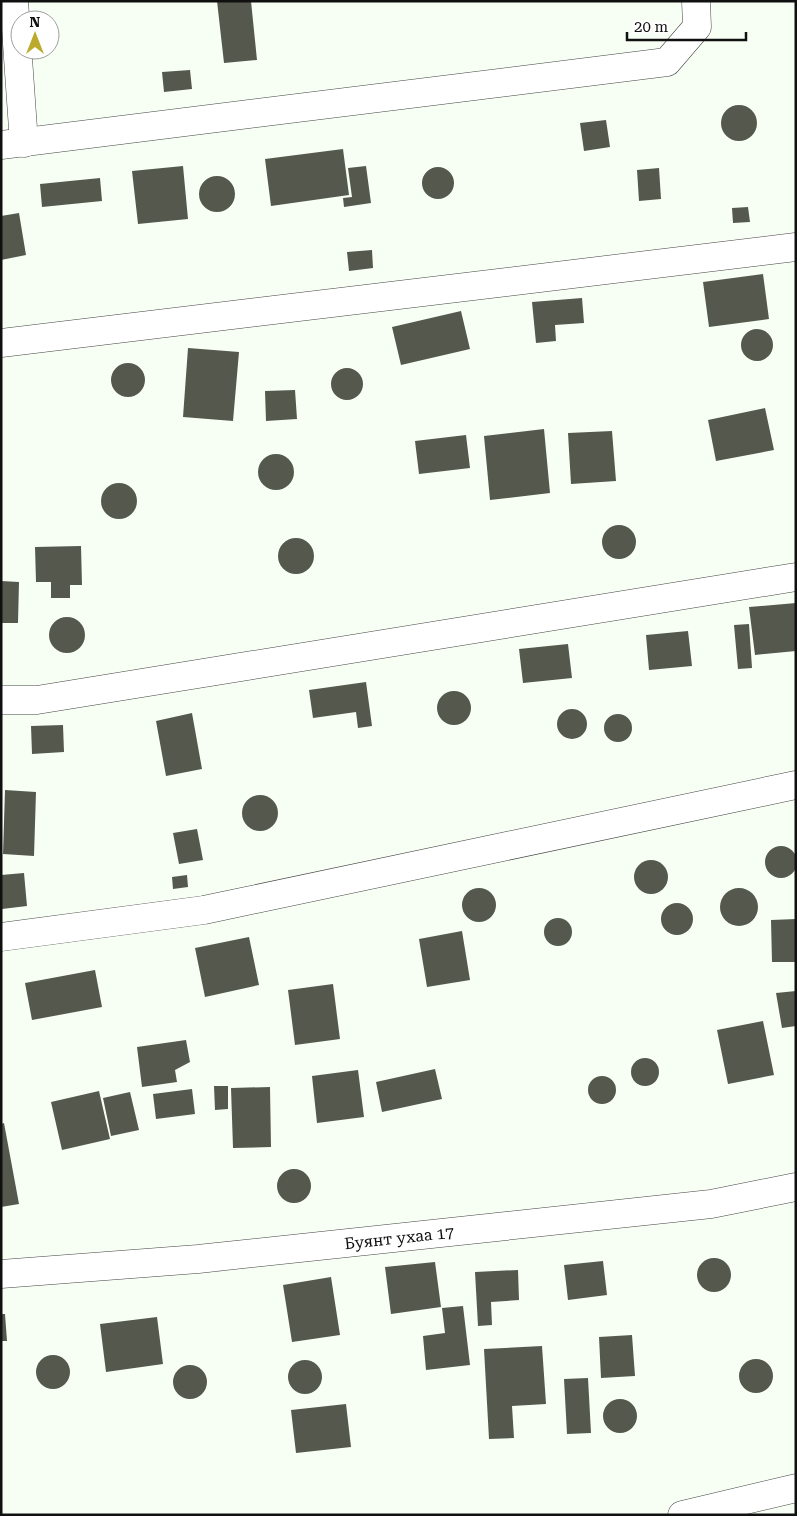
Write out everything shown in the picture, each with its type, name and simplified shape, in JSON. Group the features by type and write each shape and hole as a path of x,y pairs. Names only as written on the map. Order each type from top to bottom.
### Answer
{"street":[{"path":"14,1 13,144 667,62 696,28 696,1"},
{"path":"1,343 796,247"},
{"path":"1,700 37,700 796,577"},
{"path":"1,937 204,910 796,785"},
{"name":"Буянт ухаа 17","path":"1,1274 198,1259 711,1204 796,1186"},
{"path":"682,1515 796,1488"}],"building":[{"path":"217,1 251,1 257,60 224,63"},
{"path":"190,70 192,89 164,92 162,72"},
{"path":"739,105 746,106 752,110 756,116 756,130 752,136 746,140 739,141 732,140 726,136 722,130 721,123 722,116 726,110 732,106"},
{"path":"606,120 610,147 584,151 580,123"},
{"path":"343,149 349,195 271,206 265,159"},
{"path":"183,166 188,219 138,224 132,171"},
{"path":"366,166 371,203 344,207 343,198 352,197 348,168"},
{"path":"438,167 444,168 449,172 453,177 453,189 449,194 444,198 438,199 432,198 427,194 423,189 422,183 423,177 427,172 432,168"},
{"path":"659,168 661,199 639,201 637,170"},
{"path":"217,176 229,182 235,194 229,206 217,212 205,206 199,194 205,182"},
{"path":"100,178 102,201 42,207 40,184"},
{"path":"748,207 750,222 733,223 732,208"},
{"path":"19,213 26,255 1,260 1,216"},
{"path":"372,250 373,268 349,271 347,252"},
{"path":"763,274 769,319 709,327 703,282"},
{"path":"582,298 584,323 555,325 556,341 536,343 532,302"},
{"path":"461,311 470,349 401,365 392,327"},
{"path":"757,329 763,330 768,334 772,339 772,351 768,356 763,360 757,361 751,360 746,356 742,351 741,345 742,339 746,334 751,330"},
{"path":"188,348 239,352 233,421 183,417"},
{"path":"128,363 135,364 140,368 144,373 144,387 140,392 135,396 128,397 121,396 116,392 112,387 111,380 112,373 116,368 121,364"},
{"path":"347,368 353,369 358,373 362,378 362,390 358,395 353,399 347,400 341,399 336,395 332,390 331,384 332,378 336,373 341,369"},
{"path":"295,390 297,419 266,421 265,391"},
{"path":"765,408 774,450 716,461 708,420"},
{"path":"544,429 550,493 490,500 484,436"},
{"path":"612,431 616,481 571,484 568,433"},
{"path":"466,435 470,468 419,474 415,441"},
{"path":"276,454 288,460 294,472 288,484 276,490 264,484 258,472 264,460"},
{"path":"119,483 131,489 137,501 131,513 119,519 107,513 101,501 107,489"},
{"path":"619,525 631,530 636,542 631,554 619,559 607,554 602,542 607,530"},
{"path":"296,538 308,544 314,556 308,568 296,574 284,568 278,556 284,544"},
{"path":"81,546 82,585 70,585 70,598 51,598 51,582 36,582 35,547"},
{"path":"1,581 19,582 18,623 1,623"},
{"path":"796,603 796,651 755,655 749,607"},
{"path":"67,617 79,623 85,635 79,647 67,653 55,647 49,635 55,623"},
{"path":"749,624 752,668 738,669 734,625"},
{"path":"688,631 692,666 649,670 646,635"},
{"path":"568,644 572,678 523,683 519,649"},
{"path":"366,682 372,726 358,728 356,712 313,718 309,690"},
{"path":"454,691 466,696 471,708 466,720 454,725 442,720 437,708 442,696"},
{"path":"572,709 583,713 587,724 583,735 572,739 561,735 557,724 561,713"},
{"path":"192,713 202,769 166,776 156,721"},
{"path":"618,714 628,718 632,728 628,738 618,742 608,738 604,728 608,718"},
{"path":"63,725 64,752 32,754 31,726"},
{"path":"5,790 36,792 34,856 3,854"},
{"path":"260,795 272,801 278,813 272,825 260,831 248,825 242,813 248,801"},
{"path":"197,829 203,860 179,864 173,833"},
{"path":"781,846 793,850 797,862 793,874 781,878 769,874 765,862 769,850"},
{"path":"651,860 658,861 663,865 667,870 667,884 663,889 658,893 651,894 644,893 639,889 635,884 634,877 635,870 639,865 644,861"},
{"path":"24,873 27,906 2,909 1,875"},
{"path":"187,875 188,887 173,889 172,877"},
{"path":"479,888 491,893 496,905 491,917 479,922 467,917 462,905 467,893"},
{"path":"739,888 752,894 758,907 752,920 739,926 726,920 720,907 726,894"},
{"path":"677,903 688,908 693,919 688,930 677,935 666,930 661,919 666,908"},
{"path":"558,918 568,922 572,932 568,942 558,946 548,942 544,932 548,922"},
{"path":"796,919 796,962 772,962 771,920"},
{"path":"462,931 470,980 427,987 419,939"},
{"path":"249,937 259,985 205,997 195,948"},
{"path":"95,970 102,1007 32,1020 25,983"},
{"path":"333,984 340,1039 295,1045 288,990"},
{"path":"796,991 796,1026 782,1028 776,993"},
{"path":"763,1021 774,1075 728,1084 717,1030"},
{"path":"186,1040 190,1062 175,1070 177,1082 142,1087 137,1047"},
{"path":"645,1058 655,1062 659,1072 655,1082 645,1086 635,1082 631,1072 635,1062"},
{"path":"435,1069 442,1099 382,1112 376,1082"},
{"path":"358,1070 364,1117 317,1123 312,1076"},
{"path":"602,1076 612,1080 616,1090 612,1100 602,1104 592,1100 588,1090 592,1080"},
{"path":"214,1086 228,1086 228,1109 215,1110"},
{"path":"270,1087 271,1147 233,1148 231,1088"},
{"path":"192,1089 195,1114 156,1119 153,1094"},
{"path":"99,1091 110,1139 62,1150 51,1102"},
{"path":"130,1092 139,1130 111,1136 103,1098"},
{"path":"4,1123 19,1204 1,1207 1,1124"},
{"path":"294,1169 306,1174 311,1186 306,1198 294,1203 282,1198 277,1186 282,1174"},
{"path":"714,1258 726,1263 731,1275 726,1287 714,1292 702,1287 697,1275 702,1263"},
{"path":"603,1261 607,1295 568,1300 564,1265"},
{"path":"435,1262 441,1307 391,1314 385,1267"},
{"path":"518,1270 519,1300 491,1302 492,1325 478,1326 475,1272"},
{"path":"331,1277 340,1335 292,1342 283,1285"},
{"path":"463,1306 470,1365 426,1370 423,1336 445,1333 442,1308"},
{"path":"1,1314 5,1314 7,1341 1,1341"},
{"path":"157,1317 163,1364 106,1372 100,1324"},
{"path":"632,1335 635,1376 601,1378 599,1337"},
{"path":"542,1346 546,1404 512,1406 514,1438 489,1439 484,1349"},
{"path":"53,1355 65,1360 70,1372 65,1384 53,1389 41,1384 36,1372 41,1360"},
{"path":"756,1359 768,1364 773,1376 768,1388 756,1393 744,1388 739,1376 744,1364"},
{"path":"305,1360 317,1365 322,1377 317,1389 305,1394 293,1389 288,1377 293,1365"},
{"path":"190,1365 202,1370 207,1382 202,1394 190,1399 178,1394 173,1382 178,1370"},
{"path":"588,1378 591,1433 567,1434 564,1379"},
{"path":"620,1399 632,1404 637,1416 632,1428 620,1433 608,1428 603,1416 608,1404"},
{"path":"346,1404 351,1447 296,1453 291,1410"}]}
